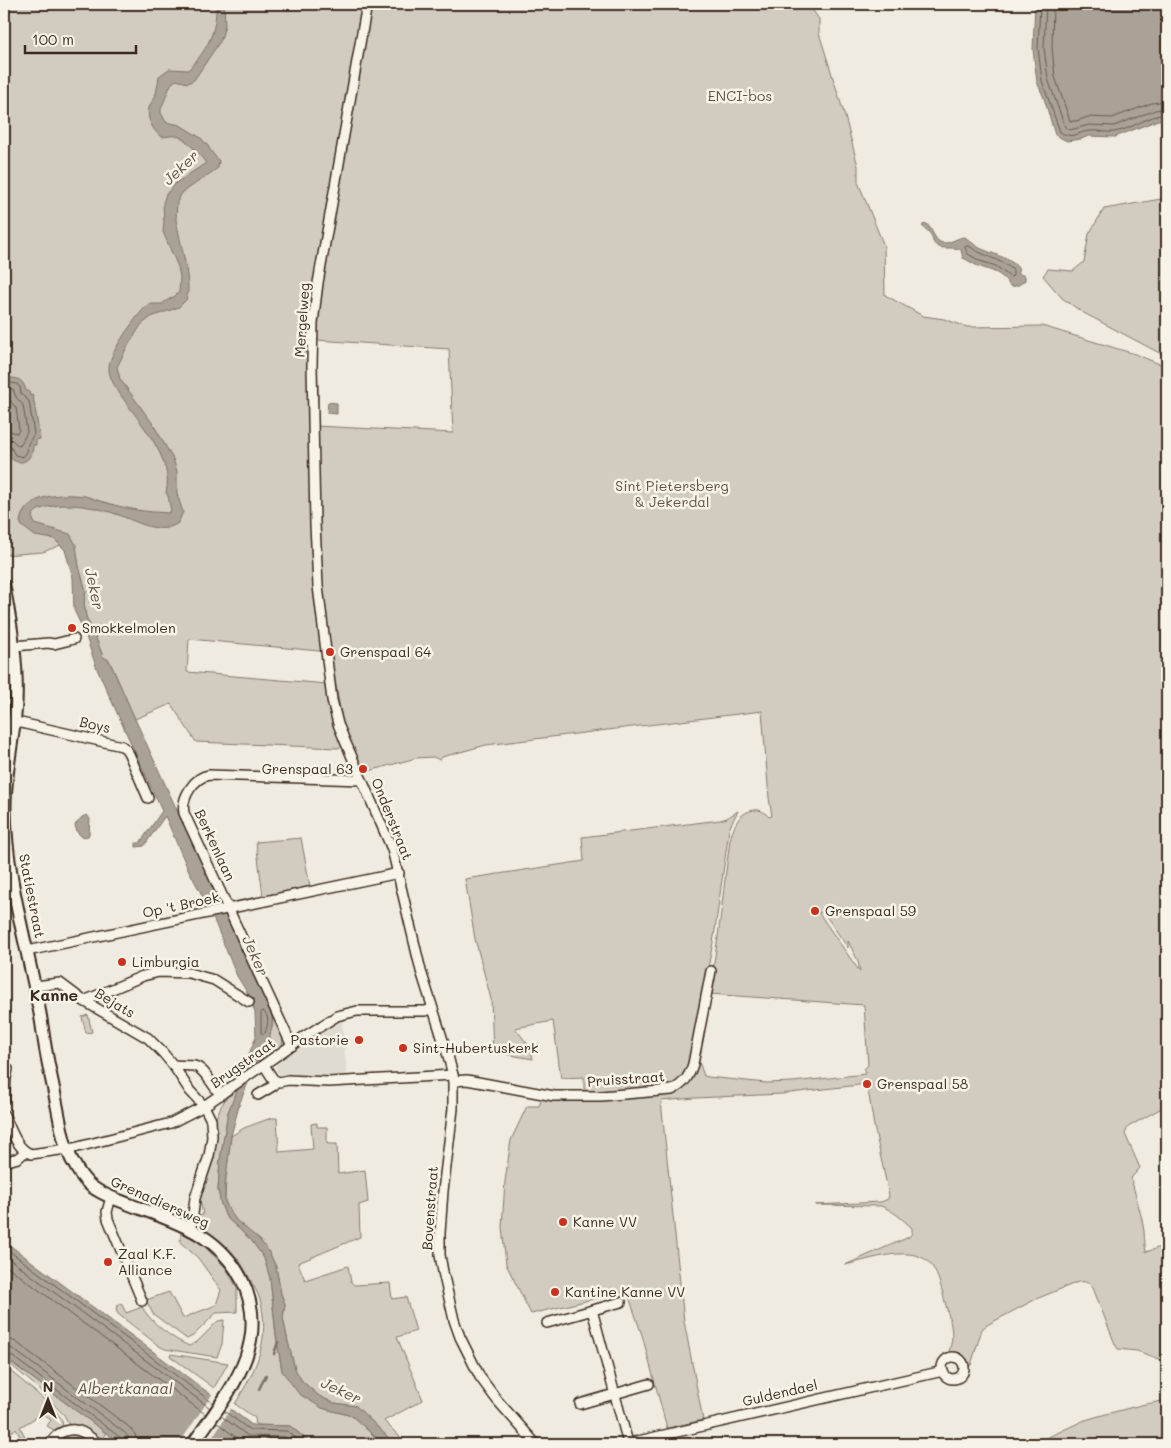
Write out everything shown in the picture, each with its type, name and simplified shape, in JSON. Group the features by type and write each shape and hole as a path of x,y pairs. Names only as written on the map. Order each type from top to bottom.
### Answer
{"main road":[{"name":"Statiestraat","path":"4,586 9,646 16,674 9,722 5,792 5,819 10,873 35,986 48,1061 67,1149"},
{"name":"Grenadiersweg","path":"67,1149 85,1181 99,1192 207,1238 228,1258 238,1272 245,1287 250,1304 252,1326 250,1343 242,1369 192,1444"}],"street":[{"name":"Mergelweg","path":"325,641 318,586 315,524 313,323 318,283 367,4"},
{"path":"9,646 48,642 54,644 74,639"},
{"name":"Onderstraat","path":"325,641 335,714 392,849 421,972 432,1009"},
{"name":"Boys","path":"9,722 122,746 129,754 148,798"},
{"name":"Berkenlaan","path":"292,1046 184,813 184,803 196,781 209,775 362,780"},
{"name":"Op 't Broek","path":"27,951 399,873"},
{"name":"Pruisstraat","path":"453,1078 554,1096 601,1096 672,1090 682,1086 687,1080 693,1064 711,971"},
{"path":"84,1001 143,976 159,972 189,973 214,980 249,1002"},
{"name":"Bejats","path":"35,986 60,983 84,1001 148,1038 173,1065 190,1091 204,1106"},
{"name":"Brugstraat","path":"25,1152 31,1154 67,1149 171,1123 221,1095 329,1020 348,1012 432,1009"},
{"name":"Bovenstraat","path":"432,1009 448,1056 453,1078 453,1109 440,1233 440,1255 444,1282 460,1337 476,1370 497,1400 536,1444"},
{"path":"264,1064 272,1079 280,1082 288,1080 329,1082 453,1078"},
{"path":"173,1065 195,1066 203,1070 214,1088 221,1095"},
{"path":"4,1100 8,1069"},
{"path":"258,1095 273,1086 275,1081"},
{"path":"191,1230 195,1198 209,1156 212,1137 211,1120 204,1106"},
{"path":"4,1115 20,1148 25,1152 18,1158 4,1162"},
{"path":"111,1197 107,1212 108,1219 141,1298"},
{"path":"547,1323 621,1302"},
{"path":"592,1310 626,1444"},
{"name":"Guldendael","path":"626,1444 943,1371"},
{"path":"580,1404 648,1384"},
{"path":"50,1444 59,1433 67,1430 82,1432 99,1444"}],"shaded area":[{"path":"342,1019 347,1077 282,1075 276,1072 276,1063 332,1023"}],"green space":[{"name":"Sint Pietersberg & Jekerdal","path":"4,4 808,4 819,19 819,33 858,166 858,182 884,246 885,295 923,316 944,319 967,327 1042,326 1135,354 1167,367 1167,1105 1128,1127 1125,1134 1140,1168 1131,1178 1143,1225 1146,1252 1163,1246 1161,1239 1167,1237 1167,1362 1137,1351 1118,1349 1093,1288 1088,1283 1078,1282 1036,1299 987,1325 982,1329 971,1365 967,1367 965,1360 960,1356 948,1354 952,1340 950,1322 938,1279 932,1266 925,1259 915,1255 904,1254 879,1257 845,1265 909,1237 912,1233 912,1228 905,1221 881,1206 815,1205 881,1202 888,1199 889,1195 867,1084 782,1094 661,1101 684,1321 703,1420 667,1428 642,1335 627,1291 531,1314 506,1264 502,1227 505,1181 511,1140 527,1106 539,1106 542,1098 584,1101 584,1077 561,1078 553,1021 515,1028 530,1047 533,1059 493,1052 491,999 475,939 465,879 584,861 582,837 720,820 738,811 729,830 714,937 698,1020 696,1053 704,1076 766,1083 865,1074 864,1069 868,1065 864,1005 709,994 730,839 738,820 745,813 759,810 769,817 772,816 762,711 486,745 442,757 440,760 433,757 416,758 362,773 360,764 344,731 330,652 189,639 187,672 327,684 344,746 338,748 196,742 171,704 135,719 109,660 103,657 86,617 84,602 86,591 76,549 61,545 43,552 4,555","holes":["317,340 449,349 453,433 316,426 318,399","818,912 824,913 848,948 848,941 858,961 860,972"]},
{"path":"1167,198 1167,357 1082,312 1062,298 1043,276 1048,269 1073,271 1084,262 1089,234 1104,209"},
{"path":"301,838 310,886 263,896 256,842"},
{"path":"88,1015 92,1032 86,1033 82,1017"},
{"path":"272,1016 283,1036 282,1047 260,1062 273,1025"},
{"path":"238,1090 228,1112 220,1160 218,1190 226,1217 252,1241 264,1258 270,1278 282,1371 322,1408 352,1416 383,1444 312,1444 290,1426 256,1425 255,1418 235,1404 257,1362 260,1351 264,1327 262,1305 241,1263 223,1243 201,1227 197,1216 203,1215 199,1193 213,1147 216,1118 227,1097"},
{"path":"271,1118 277,1118 279,1152 313,1149 311,1124 317,1123 317,1127 327,1127 327,1144 337,1144 338,1174 365,1170 368,1202 359,1205 360,1237 298,1263 305,1280 348,1266 351,1282 354,1285 390,1283 392,1299 406,1297 416,1331 397,1337 423,1400 384,1421 407,1444 395,1444 356,1406 334,1403 319,1396 302,1381 295,1369 283,1318 285,1304 281,1294 276,1267 269,1252 235,1220 225,1201 231,1136 244,1128"},
{"path":"181,1232 201,1243 226,1268 237,1288 237,1312 216,1313 193,1336 187,1339 153,1314 146,1300 169,1292 183,1318 216,1305 221,1290 198,1258 180,1242"},
{"path":"121,1303 126,1313 142,1307 163,1330 189,1346 197,1342 218,1321 224,1320 222,1344 217,1357 165,1349 159,1346 118,1314 117,1306"},
{"path":"171,1354 228,1363 214,1388 170,1356"},
{"path":"4,1357 106,1433 102,1439 108,1444 104,1444 85,1430 70,1426 64,1415"},
{"path":"4,1366 59,1415 63,1428 57,1432 47,1426 51,1420 42,1414 20,1427 29,1444 24,1444 16,1429 4,1436"},
{"path":"1167,1400 1167,1444 1045,1444 1044,1439 1085,1420"},
{"path":"69,1432 80,1435 94,1444 78,1444 74,1441 67,1444 61,1437"}],"water":[{"path":"216,4 224,4 225,25 221,40 194,80 188,83 176,80 171,84 161,109 166,122 180,125 201,138 219,161 218,168 182,193 177,202 176,220 186,267 188,293 186,300 179,307 151,317 141,325 117,367 120,379 153,424 173,459 177,471 177,494 183,512 178,523 162,529 101,510 74,505 40,509 32,517 35,524 70,534 76,545 79,567 86,591 84,602 86,617 103,657 109,660 272,1016 268,1043 262,1057 255,1066 240,1102 231,1136 225,1201 236,1220 260,1240 269,1252 276,1267 281,1294 285,1304 283,1318 288,1342 295,1369 302,1381 319,1396 334,1403 356,1406 395,1444 383,1444 352,1416 322,1408 299,1394 282,1371 270,1278 264,1258 252,1241 226,1217 218,1190 220,1160 228,1112 248,1065 245,1064 256,1037 255,1012 250,997 237,976 209,908 187,867 165,816 144,846 136,847 136,843 140,843 162,811 97,669 84,631 74,610 73,578 65,550 54,539 35,536 22,526 20,522 23,513 36,501 45,497 66,495 85,496 141,511 168,513 171,511 166,493 165,467 160,454 145,428 114,385 109,366 119,343 148,304 162,304 179,292 180,277 178,267 163,232 163,203 166,194 176,183 206,163 180,137 161,137 151,124 148,112 155,97 159,76 169,69 188,70 201,55 213,32"},
{"path":"1035,4 1167,4 1167,119 1158,120 1115,137 1089,136 1067,141 1055,135 1037,82 1033,49"},
{"path":"925,223 941,243 965,237 978,247 1012,262 1019,270 1017,273 1025,276 1025,280 1018,285 1010,286 1000,275 963,258 961,250 937,246 930,234 922,226"},
{"path":"11,378 21,381 26,391 29,391 30,396 33,395 40,439 36,440 36,445 33,445 30,457 22,462 12,460 7,449 4,449 4,380"},
{"path":"328,402 337,403 337,414 327,413"},
{"path":"87,815 90,819 89,834 82,837 77,832 75,825 82,817"},
{"name":"Albertkanaal","path":"4,1241 252,1425 290,1426 312,1444 121,1444 4,1357"}],"pier":[{"path":"213,1393 232,1407 208,1444 179,1444"}],"waterway":[{"path":"274,1354 278,1342"},
{"path":"259,1389 266,1375"}],"place":[{"name":"Smokkelmolen","path":"72,628"},
{"name":"Grenspaal 64","path":"330,652"},
{"name":"Grenspaal 63","path":"363,769"},
{"name":"Grenspaal 59","path":"815,911"},
{"name":"Limburgia","path":"122,962"},
{"name":"Pastorie","path":"359,1040"},
{"name":"Sint-Hubertuskerk","path":"403,1048"},
{"name":"Grenspaal 58","path":"867,1084"},
{"name":"Kanne VV","path":"563,1222"},
{"name":"Zaal K.F. Alliance","path":"108,1262"},
{"name":"Kantine Kanne VV","path":"555,1292"}],"district":[{"name":"Kanne","path":"54,995"}],"park label":[{"name":"ENCI-bos","path":"740,96"}],"water label":[{"name":"Jeker","path":"181,168"},
{"name":"Jeker","path":"94,589"},
{"name":"Jeker","path":"255,956"},
{"name":"Jeker","path":"341,1391"}]}
